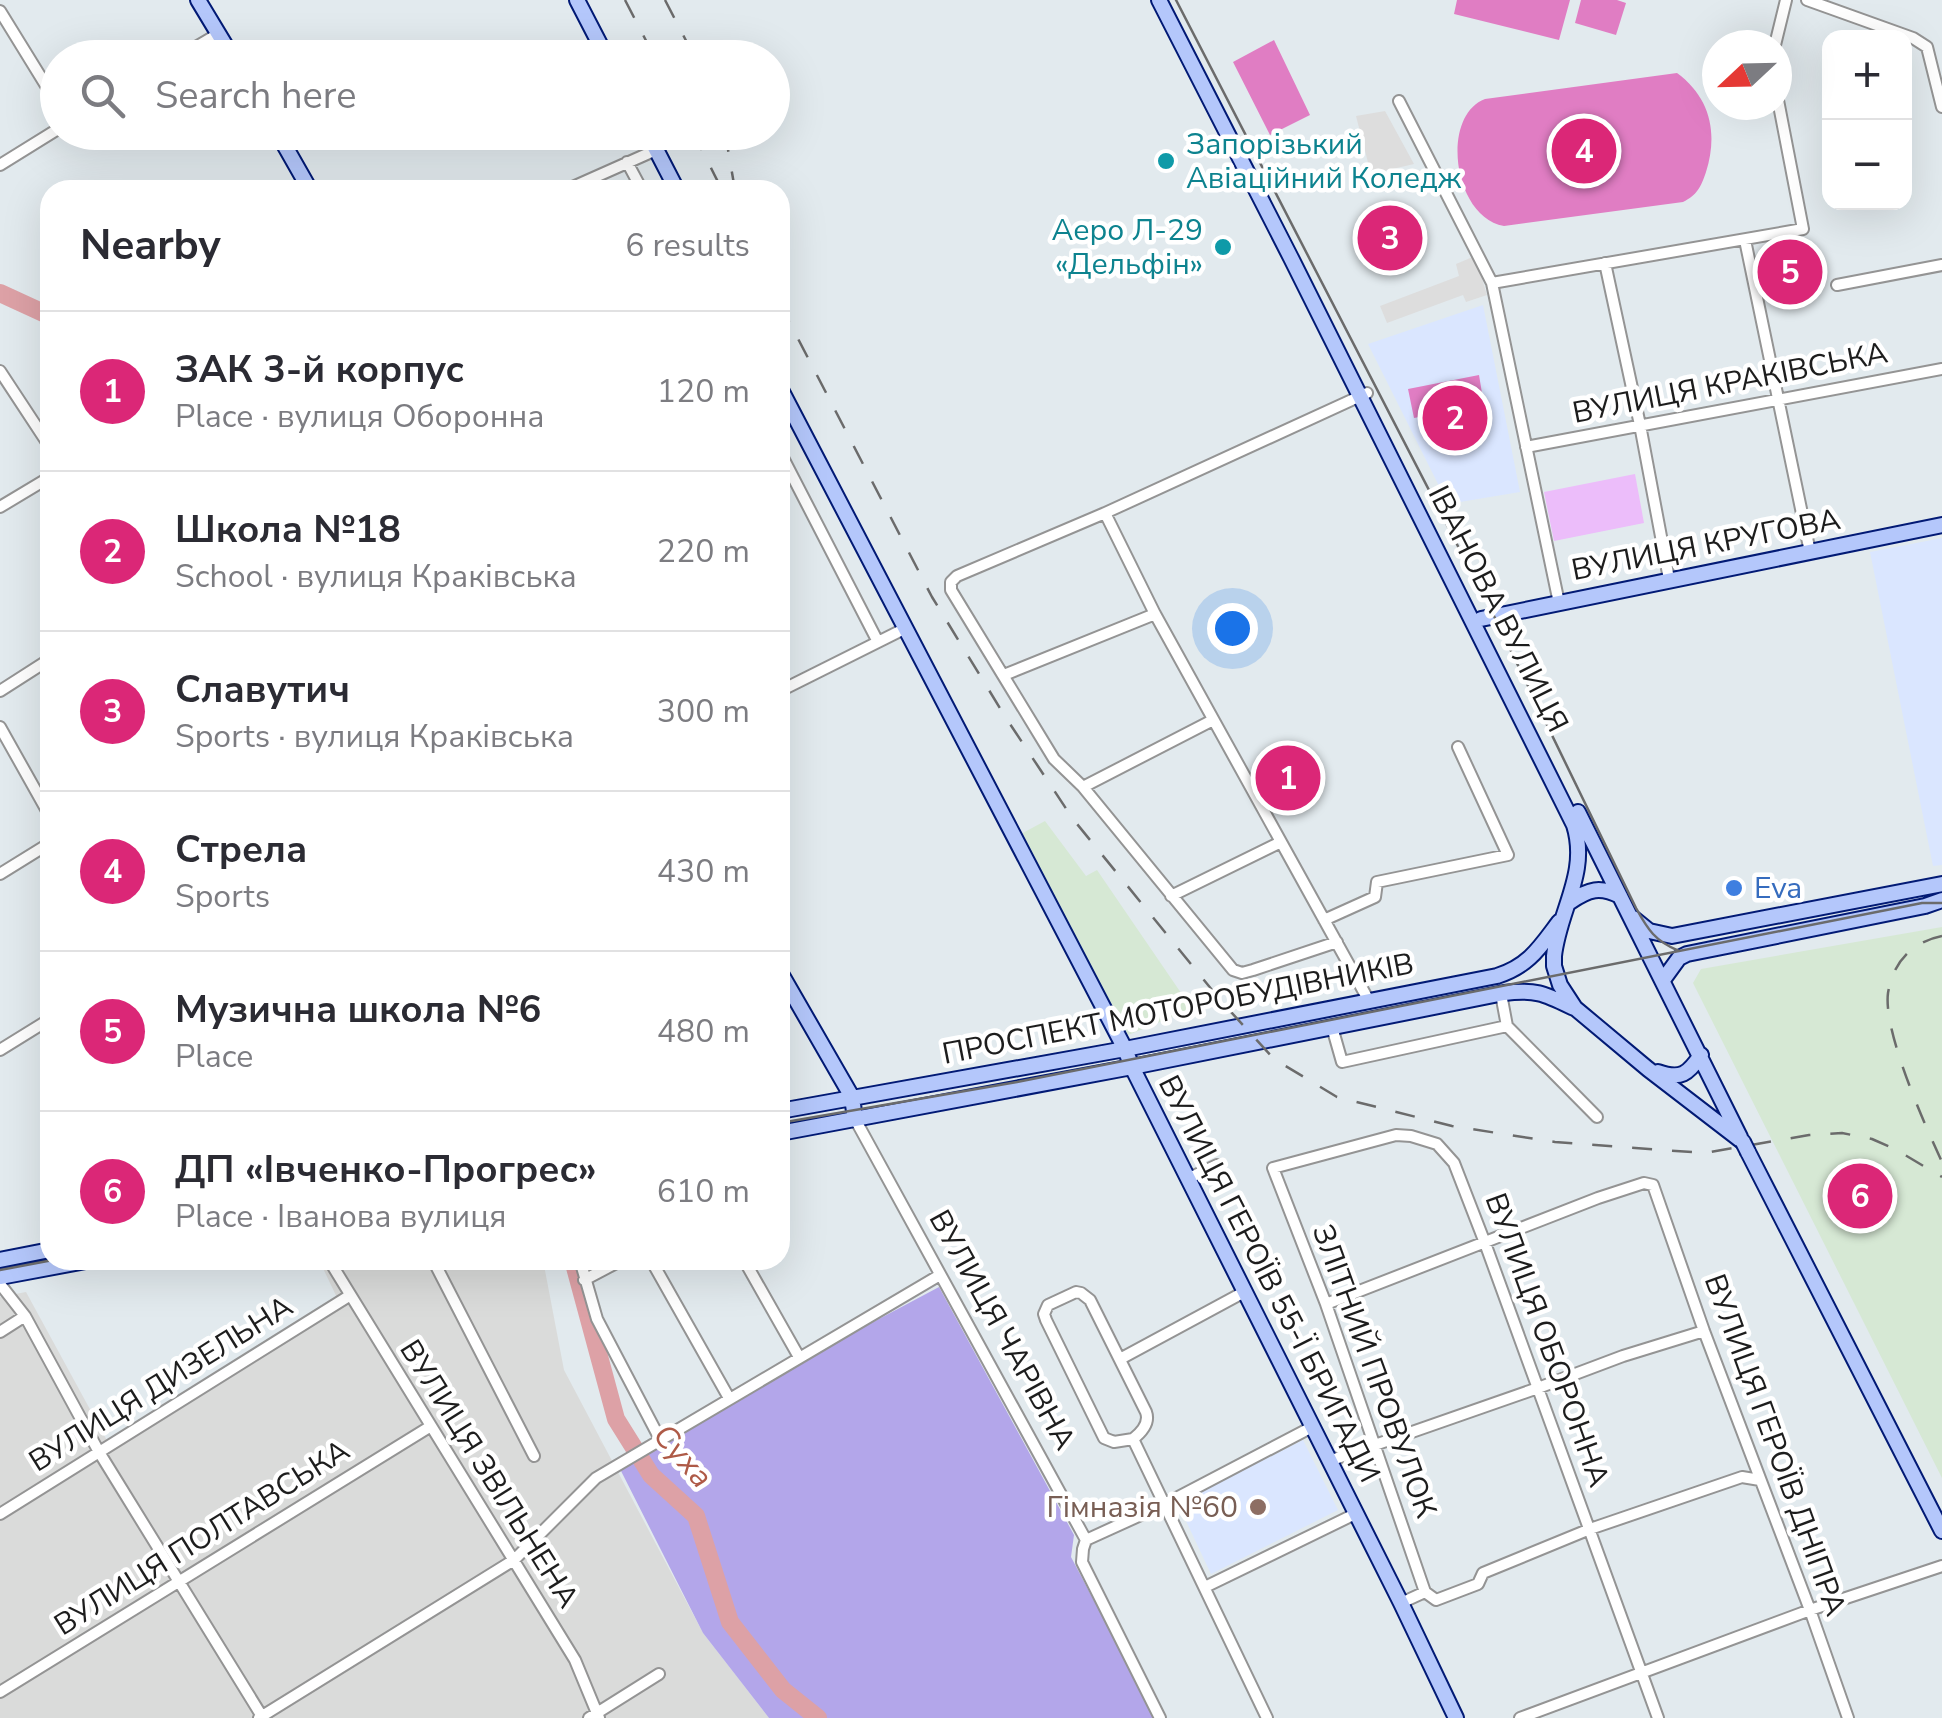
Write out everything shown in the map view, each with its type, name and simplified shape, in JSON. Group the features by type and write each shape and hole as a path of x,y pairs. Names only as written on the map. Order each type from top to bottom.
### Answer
{"main road":[{"path":"198,0 222,40"},
{"path":"577,0 598,40"},
{"name":"ІВАНОВА ВУЛИЦЯ","path":"1160,0 1481,619 1942,1531"},
{"name":"ІВАНОВА ВУЛИЦЯ","path":"1168,0 1574,825 1579,854 1570,902 1555,946 1554,966 1560,986 1574,1008 1745,1147"},
{"path":"287,150 304,180"},
{"path":"656,150 672,180"},
{"name":"ВУЛИЦЯ ГЕРОЇВ 55-Ї БРИГАДИ","path":"790,407 1125,1049 1456,1718"},
{"name":"ВУЛИЦЯ КРУГОВА","path":"1481,619 1942,525"},
{"path":"1628,913 1649,932 1672,936 1942,884"},
{"path":"1570,902 1590,891 1605,889 1620,896"},
{"path":"1915,889 1922,895 1920,907"},
{"path":"1663,980 1686,954 1942,900"},
{"name":"ПРОСПЕКТ МОТОРОБУДІВНИКІВ","path":"790,1109 1497,976 1528,960 1563,918"},
{"name":"ВУЛИЦЯ ЧАРІВНА","path":"790,989 852,1097 855,1118"},
{"name":"ПРОСПЕКТ МОТОРОБУДІВНИКІВ","path":"790,1131 1501,994 1528,990 1574,1008"},
{"path":"1648,1069 1678,1076 1701,1055"},
{"path":"0,1260 40,1252"},
{"path":"0,1280 46,1270"}],"street":[{"path":"1779,30 1786,0"},
{"path":"1807,0 1928,47 1942,107"},
{"path":"0,11 40,77"},
{"path":"208,40 218,34"},
{"path":"1399,101 1492,283 1559,602"},
{"path":"1492,283 1803,229 1782,120"},
{"path":"0,165 40,140"},
{"path":"588,180 656,150"},
{"path":"627,162 637,180"},
{"path":"1745,240 1810,552"},
{"path":"1605,264 1669,579"},
{"path":"1837,285 1942,264"},
{"name":"ВУЛИЦЯ КРАКІВСЬКА","path":"1526,447 1942,370"},
{"path":"0,371 40,432"},
{"path":"1337,942 1242,972 1233,970 1083,787 1043,745 951,590 951,582 1364,395"},
{"path":"790,471 878,642"},
{"path":"0,507 40,483"},
{"path":"1106,513 1155,614 1370,1001"},
{"path":"1004,675 1155,614"},
{"path":"790,685 906,628"},
{"path":"0,690 40,666"},
{"path":"1083,787 1213,720"},
{"path":"0,727 40,798"},
{"path":"1324,920 1376,897 1377,882 1508,855 1458,747"},
{"path":"1171,896 1281,842"},
{"path":"0,874 40,850"},
{"path":"1501,994 1507,1026 1597,1117"},
{"path":"0,1050 40,1026"},
{"path":"1332,1027 1342,1062 1507,1026"},
{"name":"ВУЛИЦЯ ЧАРІВНА","path":"855,1118 1086,1540 1082,1562 1160,1718"},
{"name":"ВУЛИЦЯ ОБОРОННА","path":"1273,1168 1396,1135 1437,1144 1447,1152 1485,1244 1658,1718"},
{"path":"1189,1178 1217,1165"},
{"name":"ЗЛІТНИЙ ПРОВУЛОК","path":"1273,1168 1326,1304 1426,1592"},
{"name":"ВУЛИЦЯ ГЕРОЇВ ДНІПРА","path":"1485,1244 1644,1183 1655,1189 1848,1718"},
{"path":"1326,1304 1485,1244"},
{"name":"ВУЛИЦЯ ЗВІЛЬНЕНА","path":"334,1270 575,1660 595,1716"},
{"path":"438,1270 534,1456"},
{"path":"582,1270 597,1318 661,1440"},
{"path":"584,1280 603,1270"},
{"path":"657,1270 728,1398"},
{"path":"750,1270 799,1357"},
{"path":"0,1280 25,1316 99,1452 261,1718 514,1560 596,1478 940,1275"},
{"path":"1120,1359 1246,1291"},
{"path":"1076,1292 1090,1300 1148,1418 1133,1439 1114,1442 1104,1438 1046,1320 1048,1305 1076,1292"},
{"name":"ВУЛИЦЯ ДИЗЕЛЬНА","path":"0,1514 349,1296"},
{"path":"0,1332 25,1316"},
{"path":"1329,1462 1704,1330"},
{"name":"ВУЛИЦЯ ПОЛТАВСЬКА","path":"0,1692 431,1426"},
{"path":"1086,1540 1165,1504 1312,1427"},
{"path":"1133,1439 1267,1718"},
{"path":"1401,1604 1426,1592 1436,1600 1478,1584 1482,1573 1590,1529 1742,1477 1760,1480"},
{"path":"1205,1587 1356,1514"},
{"path":"1520,1718 1810,1610 1942,1566"},
{"path":"595,1716 659,1674"}],"shaded area":[{"path":"1457,0 1570,0 1559,40 1454,14"},
{"path":"1581,0 1626,3 1616,35 1575,23"},
{"path":"1274,40 1310,115 1270,135 1233,62"},
{"path":"1677,73 1702,101 1702,120 1709,120 1711,144 1706,172 1698,190 1683,202 1504,226 1487,219 1473,205 1459,165 1462,125 1471,109 1485,99"},
{"path":"1385,111 1414,164 1371,174 1356,116"},
{"path":"1475,256 1487,295 1466,302 1463,295 1387,323 1380,306 1459,276 1456,264"},
{"path":"1483,305 1520,492 1448,504 1368,344"},
{"path":"1479,375 1484,405 1414,418 1408,389"},
{"path":"1635,474 1644,523 1554,541 1544,492"},
{"path":"1942,538 1942,865 1933,866 1870,552"},
{"path":"1045,821 1086,876 1097,870 1192,1009 1128,1035 1019,835"},
{"path":"1942,927 1942,1478 1693,983 1701,969"},
{"path":"324,1270 545,1270 564,1370 703,1633 769,1718 0,1718 0,1297 26,1292 110,1446 341,1306"},
{"path":"939,1287 1074,1535 1071,1557 1156,1718 769,1718 703,1633 620,1469 802,1360"},
{"name":"Гімназія №60","path":"1303,1440 1338,1510 1211,1574 1178,1504"}],"waterway":[{"path":"0,293 40,311"},
{"name":"Суха","path":"576,1270 616,1419 651,1475 696,1516 730,1622 783,1690 818,1718"}],"tram line":[{"path":"1176,0 1494,616 1636,908 1653,934 1679,951"},
{"path":"790,1121 1017,1082 1922,903 1942,903"},
{"path":"0,1270 40,1262"}],"railway":[{"path":"625,0 646,40"},
{"path":"665,0 686,40"},
{"path":"702,150 717,180"},
{"path":"728,150 733,180"},
{"path":"790,323 932,597 1006,718 1073,819 1221,1001 1274,1059 1337,1097 1452,1126 1555,1142 1704,1153 1842,1133 1895,1149 1942,1177"},
{"path":"1942,936 1922,943 1906,955 1894,972 1888,993 1898,1054 1942,1162"}],"place":[{"name":"Стрела","path":"1584,151"},
{"name":"Запорізький Авіаційний Коледж","path":"1166,161"},
{"name":"Славутич","path":"1390,238"},
{"name":"Аеро Л-29 «Дельфін»","path":"1223,247"},
{"name":"Музична школа №6","path":"1790,272"},
{"name":"Школа №18","path":"1455,418"},
{"name":"ЗАК 3-й корпус","path":"1288,778"},
{"name":"Eva","path":"1734,888"},
{"name":"ДП «Івченко-Прогрес»","path":"1860,1196"},
{"name":"Гімназія №60","path":"1258,1507"}]}
